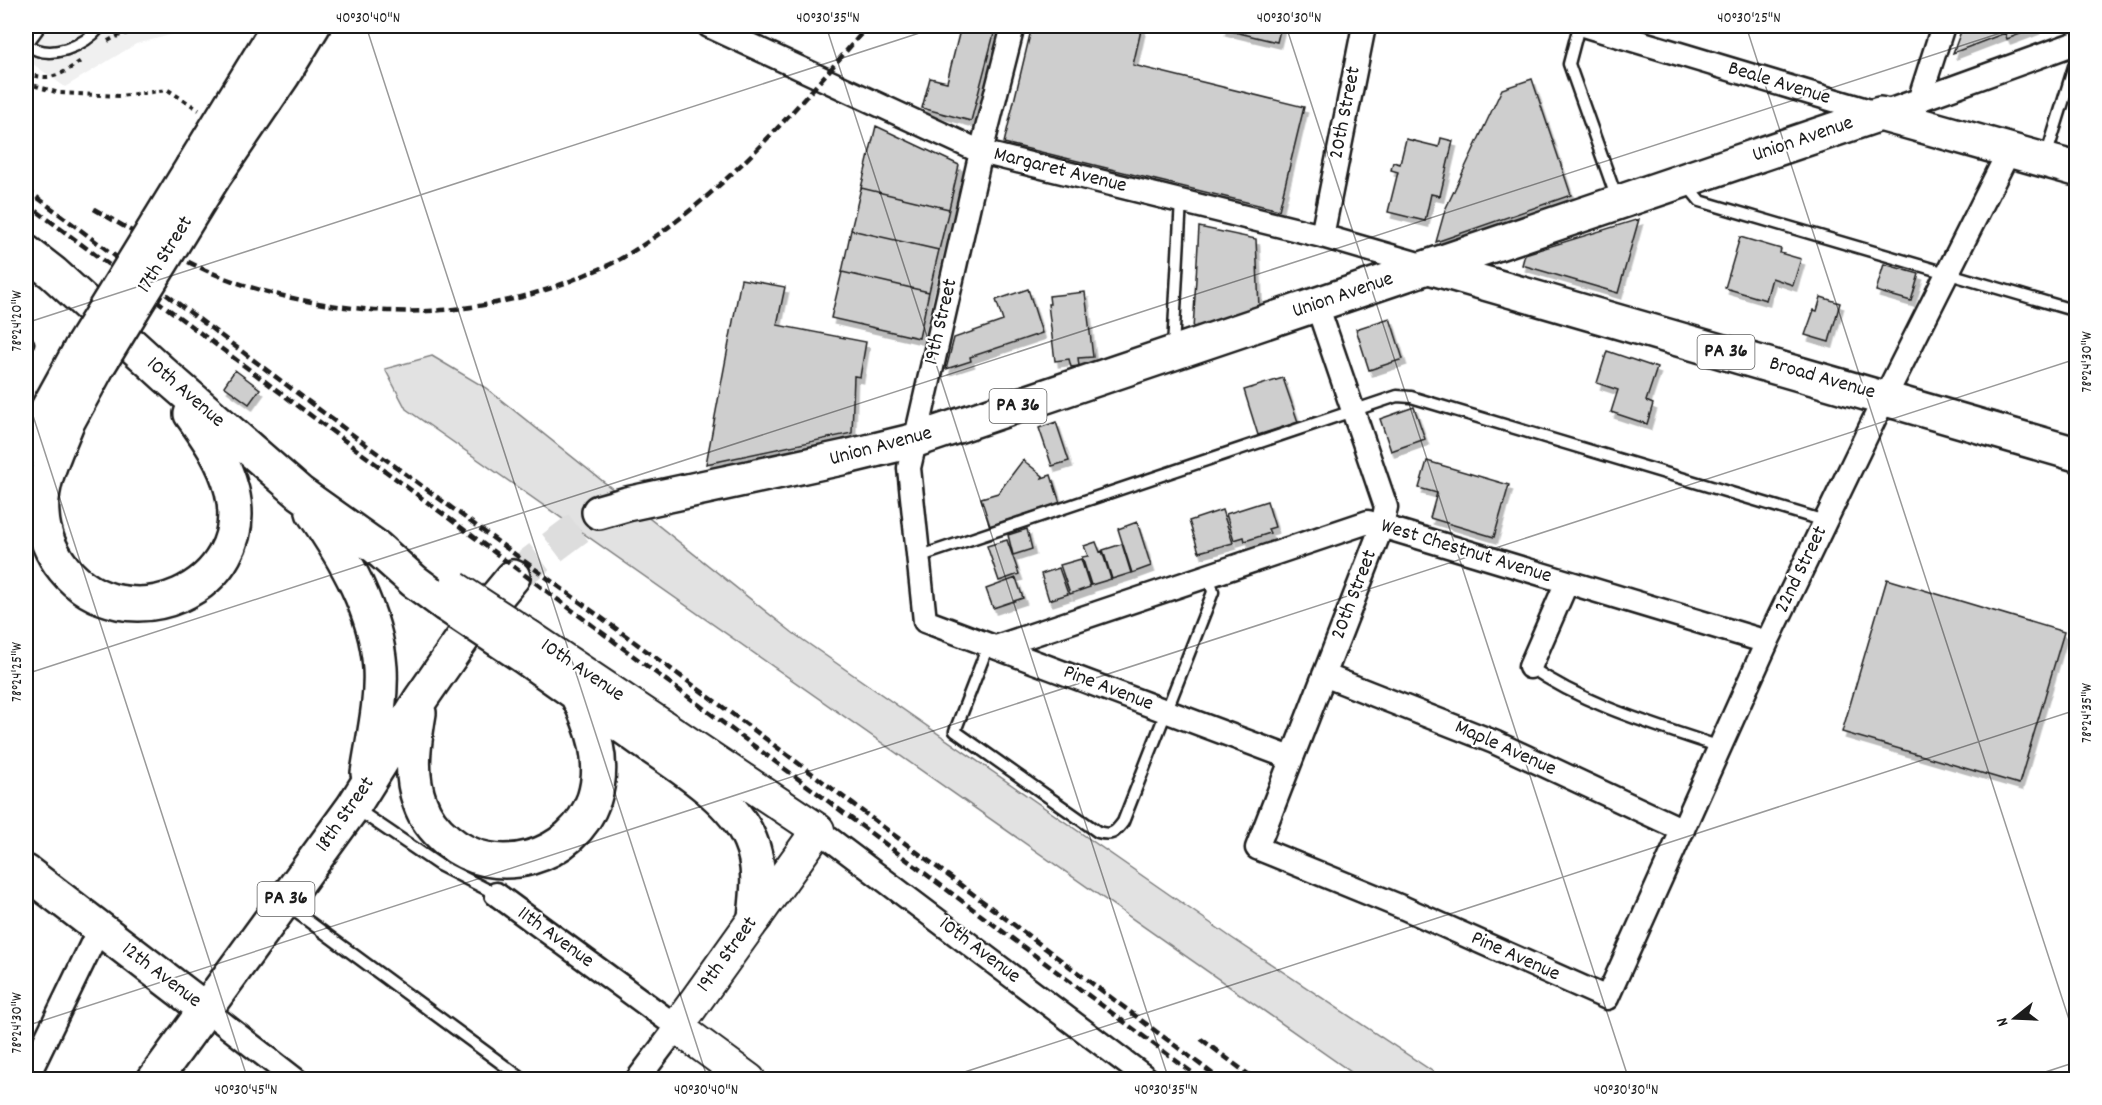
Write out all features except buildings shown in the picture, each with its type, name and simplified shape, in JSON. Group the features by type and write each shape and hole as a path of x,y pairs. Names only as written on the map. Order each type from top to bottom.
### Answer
{"main road":[{"name":"17th Street","path":"203,172 220,123 279,26"},
{"name":"17th Street","path":"26,448 90,357 203,172 283,75 313,26"},
{"name":"Union Avenue","path":"599,512 916,440 1880,114"},
{"name":"Beale Avenue","path":"1880,114 2076,169"},
{"name":"10th Avenue","path":"26,252 54,273 166,378 300,493 376,548 414,581 450,596 526,647 576,693 720,799 750,838 759,882 755,917"},
{"name":"Broad Avenue","path":"1429,267 2076,453"},
{"name":"17th Street","path":"26,488 38,464 67,423 90,357"},
{"path":"67,423 47,472 42,496 45,532 59,562 82,588 115,602 150,603 164,601 182,594 209,576 220,563 234,530 235,507 232,490 216,450 166,378"},
{"path":"300,493 336,546 355,580 376,640 380,669 377,714 360,798"},
{"name":"18th Street","path":"154,1080 360,798 420,700 465,635 513,577"},
{"path":"420,700 412,759 420,802 426,817 454,846 484,860 501,861 522,860 545,854 560,844 576,828 594,798 598,770 596,744 586,712 576,693"},
{"name":"12th Avenue","path":"26,872 206,1010"}],"street":[{"name":"Margaret Avenue","path":"709,26 981,152 1322,236 1429,267"},
{"name":"19th Street","path":"925,621 909,468 981,152 1013,26"},
{"name":"20th Street","path":"1322,236 1364,26"},
{"name":"Beale Avenue","path":"1586,26 1880,114"},
{"path":"1919,101 1943,26"},
{"name":"Union Avenue","path":"1880,114 2076,43"},
{"name":"22nd Street","path":"1607,998 1767,642 1885,397 2010,149"},
{"name":"20th Street","path":"1257,848 1382,526 1386,507 1317,305"},
{"name":"West Chestnut Avenue","path":"996,647 1368,522 1767,642"},
{"path":"1530,667 1567,582"},
{"name":"Pine Avenue","path":"925,621 1292,758"},
{"name":"10th Avenue","path":"526,647 818,830 1135,1075"},
{"name":"Maple Avenue","path":"1323,675 1494,742 1683,830"},
{"name":"19th Street","path":"637,1080 818,830"},
{"name":"Pine Avenue","path":"1257,848 1404,908 1607,998"},
{"name":"11th Avenue","path":"495,894 749,1080"},
{"path":"26,1080 99,929"},
{"name":"12th Avenue","path":"206,1010 296,1080"}],"lane":[{"path":"40,26 26,44 31,48 57,52 76,47 101,26"},
{"path":"1579,26 1569,64 1618,203"},
{"path":"2045,160 2076,60"},
{"path":"1683,181 1700,201 2076,311"},
{"path":"1173,354 1181,200"},
{"path":"26,341 28,343 26,348"},
{"path":"918,557 1397,396 1411,397 1826,521"},
{"path":"996,647 986,651 955,731 1098,832 1108,835 1116,831 1123,822 1214,592 1209,576"},
{"path":"1530,667 1550,681 1628,716 1720,747"},
{"name":"11th Avenue","path":"360,798 439,865 495,894"},
{"path":"284,903 524,1080"}],"path":[{"path":"105,43 128,32 171,31 193,26"},
{"path":"26,73 42,78 54,77 87,56"},
{"path":"26,83 59,93 119,96 168,90 220,123"}],"shaded area":[{"path":"26,26 204,26 136,44 65,87 26,59"},
{"path":"432,356 486,388 793,633 1232,938 1444,1079 1361,1079 406,409 385,369"}],"tunnel":[{"path":"513,577 599,512"}],"railway":[{"path":"94,209 201,268 260,290 301,300 392,311 450,310 507,301 562,284 606,266 658,235 723,182 754,152 868,26"},
{"path":"26,189 373,450 750,727 1221,1080"},
{"path":"26,203 1202,1080"},
{"path":"1201,1039 1256,1080"}]}
